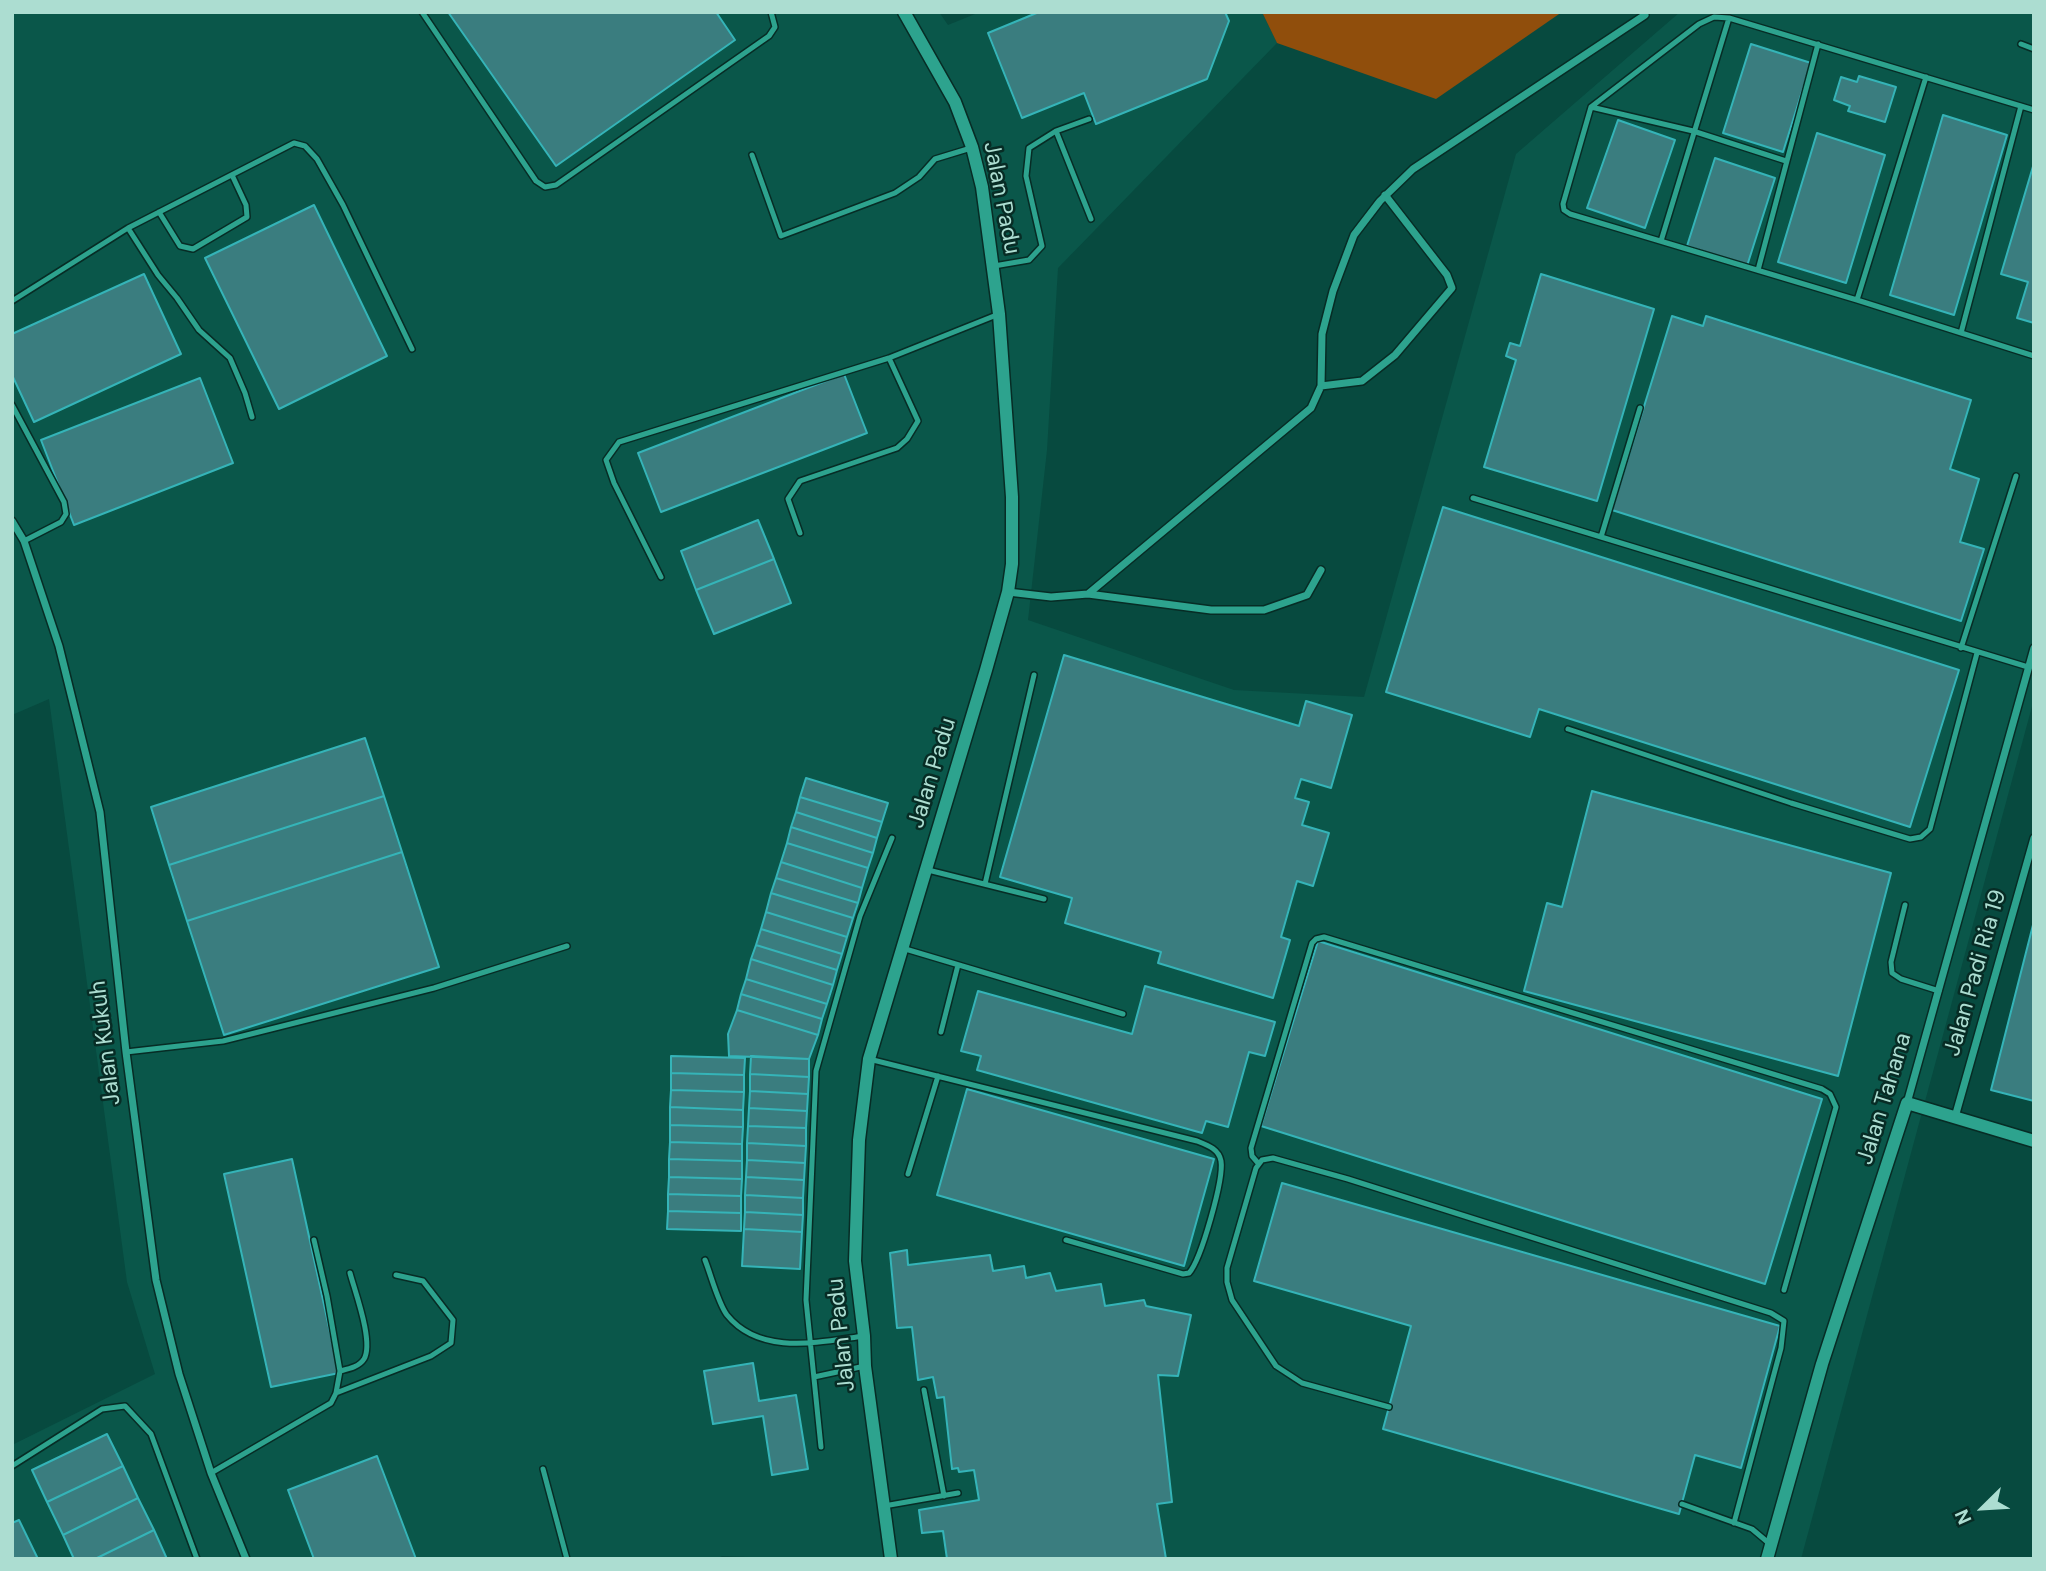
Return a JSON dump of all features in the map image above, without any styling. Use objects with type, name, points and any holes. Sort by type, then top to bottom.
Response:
[{"type":"street","name":"Jalan Padu","points":[[891,1559],[865,1366],[855,1261],[859,1140],[869,1059],[1008,592],[1012,564],[1012,497],[999,314],[982,187],[972,147],[955,102],[904,12]]},
{"type":"street","points":[[1088,594],[1311,408],[1321,386],[1322,334],[1333,291],[1354,235],[1385,195],[1413,169],[1645,15]]},
{"type":"street","points":[[1321,386],[1362,381],[1395,355],[1452,288],[1447,275],[1385,195]]},
{"type":"street","name":"Jalan Kukuh","points":[[12,521],[24,541],[59,646],[100,812],[126,1052],[156,1280],[179,1374],[211,1473],[246,1559]]},
{"type":"street","points":[[1008,592],[1051,597],[1088,594],[1211,610],[1264,610],[1307,595],[1321,570]]},
{"type":"street","name":"Jalan Tahana","points":[[1767,1559],[1822,1364],[1907,1103],[2034,648]]},
{"type":"street","name":"Jalan Padi Ria 19","points":[[1955,1117],[2034,840]]},
{"type":"street","points":[[1907,1103],[2034,1141]]},
{"type":"lane","points":[[422,12],[536,181],[545,187],[556,185],[769,36],[775,27],[771,12]]},
{"type":"lane","points":[[2034,110],[1729,18],[1714,17],[1699,24],[1591,107],[1563,204],[1564,210],[2034,356]]},
{"type":"lane","points":[[1661,241],[1729,18]]},
{"type":"lane","points":[[1758,270],[1818,44]]},
{"type":"lane","points":[[2021,44],[2034,49]]},
{"type":"lane","points":[[1857,300],[1926,77]]},
{"type":"lane","points":[[1961,333],[2021,106]]},
{"type":"lane","points":[[1591,107],[1693,131],[1786,161]]},
{"type":"lane","points":[[993,266],[1029,260],[1042,246],[1026,176],[1030,148],[1056,131],[1089,119]]},
{"type":"lane","points":[[1056,131],[1090,219]]},
{"type":"lane","points":[[12,301],[128,228],[294,143],[305,146],[317,159],[412,349]]},
{"type":"lane","points":[[752,155],[781,236],[895,193],[919,177],[935,159],[972,147]]},
{"type":"lane","points":[[159,212],[180,246],[193,249],[247,216],[246,205],[232,175]]},
{"type":"lane","points":[[128,228],[158,275],[199,330],[230,358],[252,417]]},
{"type":"lane","points":[[660,577],[614,482],[607,460],[619,442],[890,358],[999,314]]},
{"type":"lane","points":[[800,533],[788,499],[800,481],[897,448],[908,439],[918,421],[890,358]]},
{"type":"lane","points":[[12,405],[64,502],[66,514],[61,522],[24,541]]},
{"type":"lane","points":[[1601,537],[1640,408]]},
{"type":"lane","points":[[1961,648],[2016,476]]},
{"type":"lane","points":[[1473,498],[2028,667]]},
{"type":"lane","points":[[1568,729],[1791,803],[1910,839],[1921,837],[1930,829],[1978,653]]},
{"type":"lane","points":[[985,884],[1034,675]]},
{"type":"lane","points":[[821,1447],[806,1300],[816,1071],[860,916],[892,838]]},
{"type":"lane","points":[[925,869],[1044,899]]},
{"type":"lane","points":[[1905,905],[1891,962],[1892,973],[1901,979],[1939,990]]},
{"type":"lane","points":[[1258,1163],[1252,1156],[1251,1148],[1312,943],[1324,937],[1822,1089],[1830,1094],[1836,1107],[1784,1290]]},
{"type":"lane","points":[[126,1052],[223,1041],[434,988],[566,946]]},
{"type":"lane","points":[[902,948],[1123,1014]]},
{"type":"lane","points":[[941,1032],[958,965]]},
{"type":"lane","points":[[869,1059],[1197,1141],[1213,1147],[1221,1159],[1221,1185],[1196,1261],[1189,1273],[1183,1274],[1066,1240]]},
{"type":"lane","points":[[908,1174],[937,1076]]},
{"type":"lane","points":[[1389,1407],[1302,1382],[1276,1366],[1232,1300],[1227,1282],[1227,1268],[1258,1163],[1262,1160],[1273,1158],[1348,1179],[1771,1313],[1784,1321],[1781,1348],[1734,1523]]},
{"type":"lane","points":[[211,1473],[331,1403],[336,1393],[340,1371],[314,1240]]},
{"type":"lane","points":[[705,1260],[726,1314],[751,1336],[778,1342],[810,1343],[864,1336]]},
{"type":"lane","points":[[340,1371],[356,1367],[364,1359],[367,1340],[350,1273]]},
{"type":"lane","points":[[336,1393],[431,1356],[451,1343],[453,1320],[424,1281],[396,1275]]},
{"type":"lane","points":[[814,1377],[865,1366]]},
{"type":"lane","points":[[924,1390],[944,1496]]},
{"type":"lane","points":[[12,1466],[102,1409],[125,1406],[151,1434],[197,1559]]},
{"type":"lane","points":[[543,1469],[567,1559]]},
{"type":"lane","points":[[884,1506],[958,1493]]},
{"type":"lane","points":[[1682,1504],[1752,1529],[1771,1545]]},
{"type":"shaded area","points":[[12,12],[939,12],[948,25],[980,12],[1262,12],[1277,43],[1058,268],[1047,450],[1028,620],[1234,690],[1364,697],[1516,154],[1680,12],[2034,12],[2034,699],[1801,1559],[806,1559],[722,1556],[716,1559],[12,1559],[12,1445],[155,1374],[127,1282],[49,699],[12,715]]},
{"type":"shaded area","points":[[1262,12],[1562,12],[1436,99],[1277,43]]},
{"type":"building","points":[[448,12],[716,12],[735,40],[556,166]]},
{"type":"building","points":[[1039,12],[1225,12],[1229,21],[1207,79],[1096,124],[1084,93],[1022,118],[988,33]]},
{"type":"building","points":[[1751,44],[1811,63],[1783,152],[1723,133]]},
{"type":"building","points":[[1859,76],[1896,87],[1885,122],[1848,111],[1850,106],[1834,100],[1841,77],[1857,82]]},
{"type":"building","points":[[1943,115],[2007,135],[1954,315],[1890,295]]},
{"type":"building","points":[[1618,120],[1675,140],[1645,228],[1587,208]]},
{"type":"building","points":[[1817,133],[1885,155],[1846,283],[1778,262]]},
{"type":"building","points":[[1715,158],[1775,178],[1747,266],[1687,246]]},
{"type":"building","points":[[2034,163],[2034,323],[2017,318],[2028,282],[2001,274]]},
{"type":"building","points":[[314,205],[387,356],[279,409],[205,258]]},
{"type":"building","points":[[144,274],[181,354],[34,422],[12,375],[12,334]]},
{"type":"building","points":[[1541,274],[1654,309],[1597,501],[1484,467],[1516,360],[1506,356],[1510,343],[1520,346]]},
{"type":"building","points":[[1672,316],[1703,326],[1706,316],[1971,400],[1950,469],[1979,479],[1960,542],[1984,549],[1961,621],[1612,510]]},
{"type":"building","points":[[844,374],[867,433],[661,512],[638,453]]},
{"type":"building","points":[[200,378],[233,463],[74,525],[41,440]]},
{"type":"building","points":[[1443,507],[1959,670],[1910,827],[1539,709],[1530,737],[1386,692]]},
{"type":"building","points":[[758,520],[774,559],[696,590],[681,551]]},
{"type":"building","points":[[774,559],[791,603],[714,634],[696,590]]},
{"type":"building","points":[[1064,655],[1299,726],[1306,701],[1352,715],[1331,788],[1301,779],[1295,798],[1309,802],[1302,825],[1329,833],[1313,886],[1297,881],[1281,937],[1290,940],[1273,998],[1158,963],[1161,952],[1065,923],[1072,898],[1000,877]]},
{"type":"building","points":[[365,738],[384,796],[169,865],[151,807]]},
{"type":"building","points":[[806,778],[888,803],[882,822],[800,797]]},
{"type":"building","points":[[1592,791],[1891,873],[1838,1076],[1524,991],[1547,903],[1562,907]]},
{"type":"building","points":[[384,796],[402,852],[187,921],[169,865]]},
{"type":"building","points":[[800,797],[882,822],[877,838],[796,812]]},
{"type":"building","points":[[796,812],[877,838],[873,853],[791,827]]},
{"type":"building","points":[[791,827],[873,853],[868,868],[787,843]]},
{"type":"building","points":[[787,843],[868,868],[862,888],[781,862]]},
{"type":"building","points":[[402,852],[439,967],[224,1035],[187,921]]},
{"type":"building","points":[[781,862],[862,888],[858,903],[776,878]]},
{"type":"building","points":[[776,878],[858,903],[853,918],[771,893]]},
{"type":"building","points":[[771,893],[853,918],[847,937],[766,912]]},
{"type":"building","points":[[766,912],[847,937],[842,954],[761,929]]},
{"type":"building","points":[[2034,921],[2034,1101],[1991,1090]]},
{"type":"building","points":[[761,929],[842,954],[837,970],[756,945]]},
{"type":"building","points":[[1318,941],[1822,1099],[1765,1284],[1261,1126]]},
{"type":"building","points":[[756,945],[837,970],[833,985],[751,959]]},
{"type":"building","points":[[751,959],[833,985],[827,1004],[746,979]]},
{"type":"building","points":[[746,979],[827,1004],[822,1019],[741,994]]},
{"type":"building","points":[[1145,986],[1275,1022],[1265,1056],[1249,1052],[1228,1127],[1206,1121],[1202,1133],[977,1070],[981,1056],[961,1051],[978,991],[1132,1034]]},
{"type":"building","points":[[741,994],[822,1019],[818,1035],[737,1010]]},
{"type":"building","points":[[737,1010],[818,1035],[809,1059],[729,1056],[728,1034]]},
{"type":"building","points":[[671,1056],[745,1058],[744,1075],[671,1073]]},
{"type":"building","points":[[751,1056],[809,1059],[809,1077],[750,1074]]},
{"type":"building","points":[[671,1073],[744,1075],[744,1092],[671,1090]]},
{"type":"building","points":[[750,1074],[809,1077],[808,1094],[750,1091]]},
{"type":"building","points":[[967,1089],[1214,1159],[1184,1266],[937,1195]]},
{"type":"building","points":[[671,1090],[744,1092],[743,1110],[670,1107]]},
{"type":"building","points":[[750,1091],[808,1094],[807,1111],[749,1108]]},
{"type":"building","points":[[670,1107],[743,1110],[743,1127],[670,1125]]},
{"type":"building","points":[[749,1108],[807,1111],[806,1128],[748,1126]]},
{"type":"building","points":[[670,1125],[743,1127],[742,1144],[670,1142]]},
{"type":"building","points":[[748,1126],[806,1128],[806,1146],[747,1143]]},
{"type":"building","points":[[670,1142],[742,1144],[742,1161],[669,1159]]},
{"type":"building","points":[[747,1143],[806,1146],[805,1163],[747,1160]]},
{"type":"building","points":[[292,1159],[339,1373],[271,1387],[224,1174]]},
{"type":"building","points":[[669,1159],[742,1161],[742,1179],[669,1177]]},
{"type":"building","points":[[747,1160],[805,1163],[804,1180],[746,1177]]},
{"type":"building","points":[[669,1177],[742,1179],[741,1196],[668,1194]]},
{"type":"building","points":[[746,1177],[804,1180],[803,1198],[745,1195]]},
{"type":"building","points":[[1282,1183],[1780,1326],[1741,1468],[1695,1455],[1679,1514],[1383,1429],[1411,1326],[1254,1281]]},
{"type":"building","points":[[668,1194],[741,1196],[741,1213],[668,1211]]},
{"type":"building","points":[[745,1195],[803,1198],[803,1215],[745,1212]]},
{"type":"building","points":[[668,1211],[741,1213],[741,1231],[667,1229]]},
{"type":"building","points":[[745,1212],[803,1215],[802,1232],[744,1229]]},
{"type":"building","points":[[744,1229],[802,1232],[800,1269],[742,1266]]},
{"type":"building","points":[[907,1250],[908,1265],[990,1255],[993,1271],[1024,1266],[1026,1278],[1050,1273],[1056,1291],[1101,1284],[1105,1306],[1144,1300],[1146,1306],[1191,1315],[1178,1376],[1158,1375],[1172,1502],[1157,1504],[1166,1559],[947,1559],[943,1531],[922,1533],[919,1510],[979,1500],[974,1470],[959,1472],[958,1468],[952,1469],[944,1397],[937,1398],[933,1377],[918,1380],[912,1327],[897,1328],[890,1253]]},
{"type":"building","points":[[753,1363],[759,1401],[796,1395],[808,1469],[772,1475],[763,1416],[713,1424],[704,1371]]},
{"type":"building","points":[[107,1434],[123,1466],[47,1502],[32,1470]]},
{"type":"building","points":[[377,1456],[416,1559],[314,1559],[288,1490]]},
{"type":"building","points":[[123,1466],[138,1498],[63,1535],[47,1502]]},
{"type":"building","points":[[138,1498],[154,1530],[95,1559],[74,1559],[63,1535]]},
{"type":"building","points":[[19,1520],[38,1559],[12,1559],[12,1523]]},
{"type":"building","points":[[154,1530],[167,1559],[95,1559]]}]
